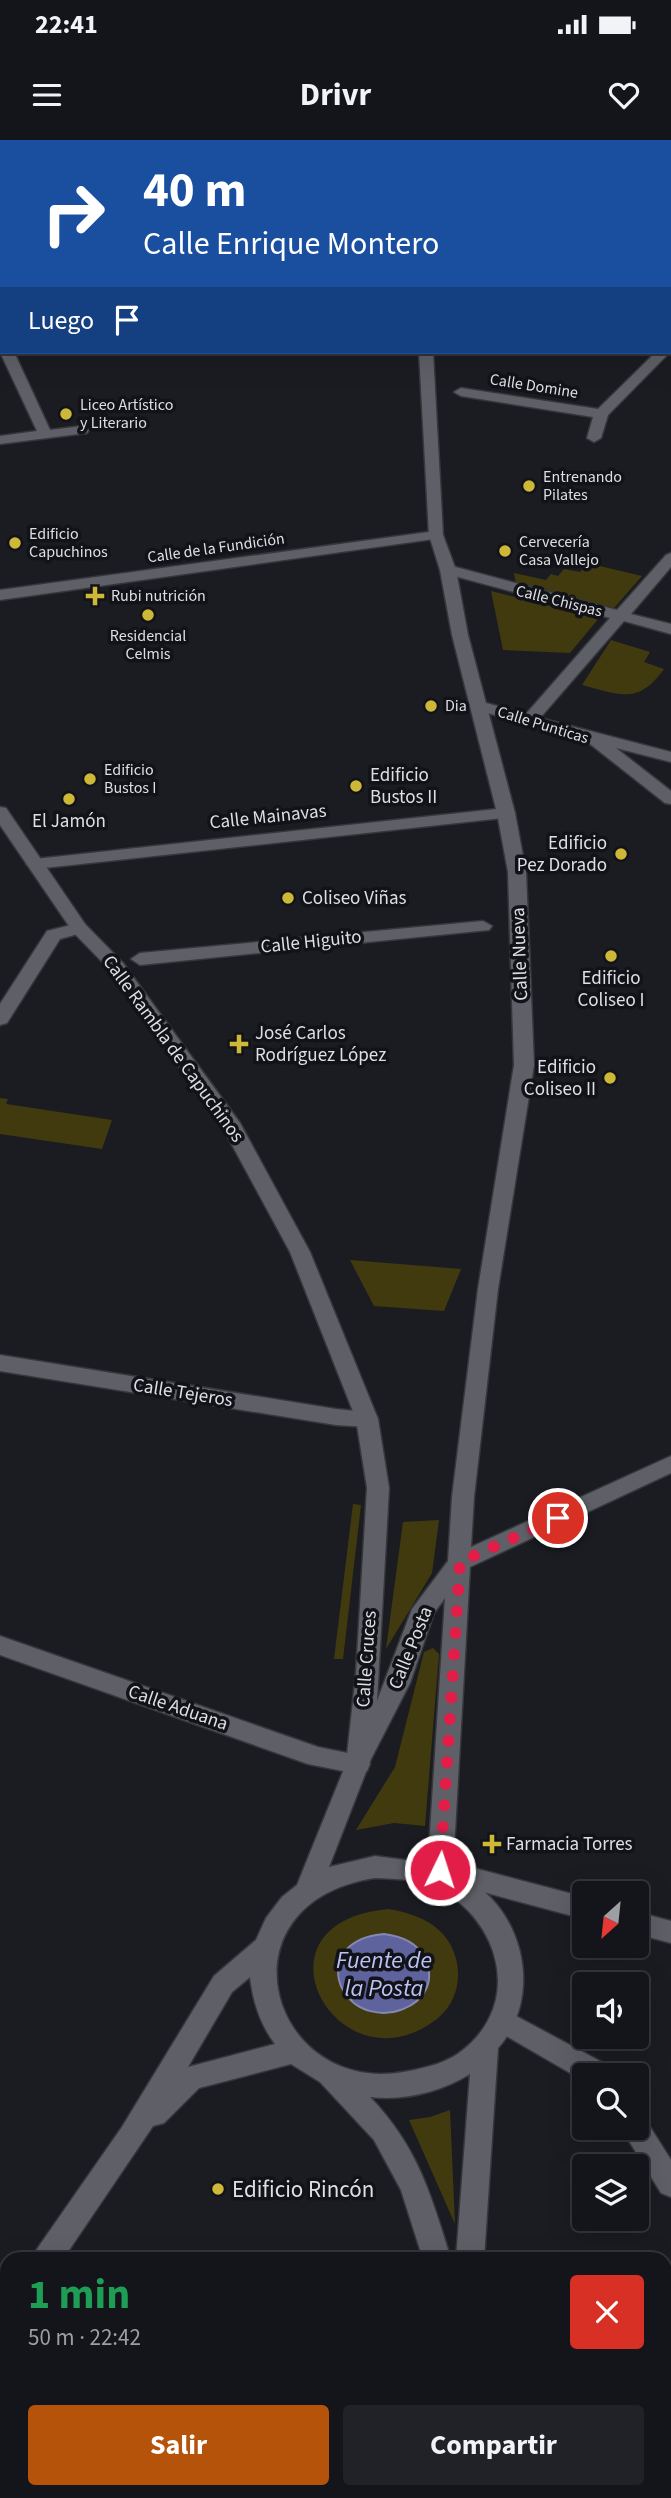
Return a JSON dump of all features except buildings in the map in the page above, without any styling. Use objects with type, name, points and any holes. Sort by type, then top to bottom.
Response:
[{"type":"main road","points":[[9,354],[45,434]]},
{"type":"main road","name":"Calle Nueva","points":[[426,354],[436,535],[448,570],[460,635],[506,813],[517,872],[524,1065],[488,1289],[463,1497],[460,1562]]},
{"type":"main road","name":"Calle Domine","points":[[594,438],[601,414],[661,354]]},
{"type":"main road","name":"Calle Domine","points":[[461,392],[601,414]]},
{"type":"main road","points":[[0,440],[82,430]]},
{"type":"main road","name":"Calle de la Fundición","points":[[0,595],[436,535]]},
{"type":"main road","points":[[530,719],[671,558]]},
{"type":"main road","name":"Calle Chispas","points":[[448,570],[671,629]]},
{"type":"main road","name":"Calle Punticas","points":[[479,706],[591,737],[671,799]]},
{"type":"main road","points":[[591,737],[671,757]]},
{"type":"main road","name":"Calle Rambla de Capuchinos","points":[[0,812],[79,928],[117,967],[233,1128],[300,1252],[367,1419]]},
{"type":"main road","name":"Calle Mainavas","points":[[35,864],[506,813]]},
{"type":"main road","name":"Calle Higuito","points":[[139,959],[483,926]]},
{"type":"main road","points":[[0,1019],[53,936],[79,928]]},
{"type":"main road","name":"Calle Tejeros","points":[[0,1363],[336,1417],[367,1419]]},
{"type":"main road","name":"Calle Cruces","points":[[307,1891],[358,1764],[368,1673],[378,1488],[367,1419]]},
{"type":"main road","points":[[460,1562],[671,1464]]},
{"type":"main road","name":"Calle Posta","points":[[358,1764],[398,1682],[424,1609],[460,1562]]},
{"type":"main road","name":"Calle Posta","points":[[444,1875],[460,1562]]},
{"type":"main road","name":"Calle Aduana","points":[[0,1645],[317,1757],[358,1764]]},
{"type":"main road","points":[[435,2252],[414,2186],[384,2131],[330,2075],[294,2051],[269,2014],[261,1983],[265,1948],[281,1916],[307,1891],[339,1874],[375,1867],[444,1875],[572,1905]]},
{"type":"main road","points":[[330,2075],[373,2087],[421,2084],[457,2070],[485,2048],[503,2021],[512,1989],[510,1958],[497,1927],[477,1902],[444,1875]]},
{"type":"main road","points":[[649,1926],[671,1932]]},
{"type":"main road","points":[[52,2252],[132,2136],[223,1984],[265,1948]]},
{"type":"main road","points":[[503,2021],[578,2063]]},
{"type":"main road","points":[[470,2252],[485,2048]]},
{"type":"main road","points":[[132,2136],[191,2078],[294,2051]]},
{"type":"main road","points":[[643,2140],[671,2184]]},
{"type":"shaded area","points":[[587,563],[642,576],[614,608],[516,584],[514,573],[546,580],[551,574],[558,576],[564,569],[580,572]]},
{"type":"shaded area","points":[[491,591],[599,618],[570,653],[503,650]]},
{"type":"shaded area","points":[[611,640],[650,652],[644,662],[664,669],[646,688],[637,693],[618,694],[582,685]]},
{"type":"shaded area","points":[[0,1098],[8,1099],[6,1104],[112,1120],[102,1149],[0,1134]]},
{"type":"shaded area","points":[[350,1260],[461,1269],[444,1311],[374,1306]]},
{"type":"shaded area","points":[[353,1504],[361,1505],[343,1659],[334,1659]]},
{"type":"shaded area","points":[[439,1520],[432,1573],[386,1649],[403,1522]]},
{"type":"shaded area","points":[[433,1648],[439,1654],[425,1826],[394,1823],[356,1830],[395,1767],[424,1652]]},
{"type":"shaded area","points":[[389,1909],[423,1920],[444,1935],[456,1959],[457,1985],[447,2009],[437,2019],[401,2037],[367,2036],[340,2021],[321,1997],[313,1970],[320,1942],[345,1921]]},
{"type":"shaded area","points":[[450,2110],[455,2224],[409,2120]]},
{"type":"water","name":"Fuente de la Posta","points":[[384,1934],[402,1938],[417,1947],[424,1957],[429,1974],[426,1989],[417,2001],[403,2009],[387,2013],[370,2011],[355,2004],[343,1990],[338,1975],[340,1959],[350,1946],[363,1938]]},
{"type":"place","name":"Liceo Artístico y Literario","points":[[66,414]]},
{"type":"place","name":"Entrenando Pilates","points":[[529,486]]},
{"type":"place","name":"Edificio Capuchinos","points":[[15,543]]},
{"type":"place","name":"Cervecería Casa Vallejo","points":[[505,551]]},
{"type":"place","name":"Rubi nutrición","points":[[95,596]]},
{"type":"place","name":"Residencial Celmis","points":[[148,615]]},
{"type":"place","name":"Dia","points":[[431,706]]},
{"type":"place","name":"Edificio Bustos I","points":[[90,779]]},
{"type":"place","name":"Edificio Bustos II","points":[[356,786]]},
{"type":"place","name":"El Jamón","points":[[69,799]]},
{"type":"place","name":"Edificio Pez Dorado","points":[[621,854]]},
{"type":"place","name":"Coliseo Viñas","points":[[288,898]]},
{"type":"place","name":"Edificio Coliseo I","points":[[611,956]]},
{"type":"place","name":"José Carlos Rodríguez López","points":[[239,1044]]},
{"type":"place","name":"Edificio Coliseo II","points":[[610,1078]]},
{"type":"place","name":"Farmacia Torres","points":[[492,1844]]},
{"type":"place","name":"Edificio Rincón","points":[[218,2189]]},
{"type":"route","points":[[440,1870],[460,1562],[558,1518]]}]
